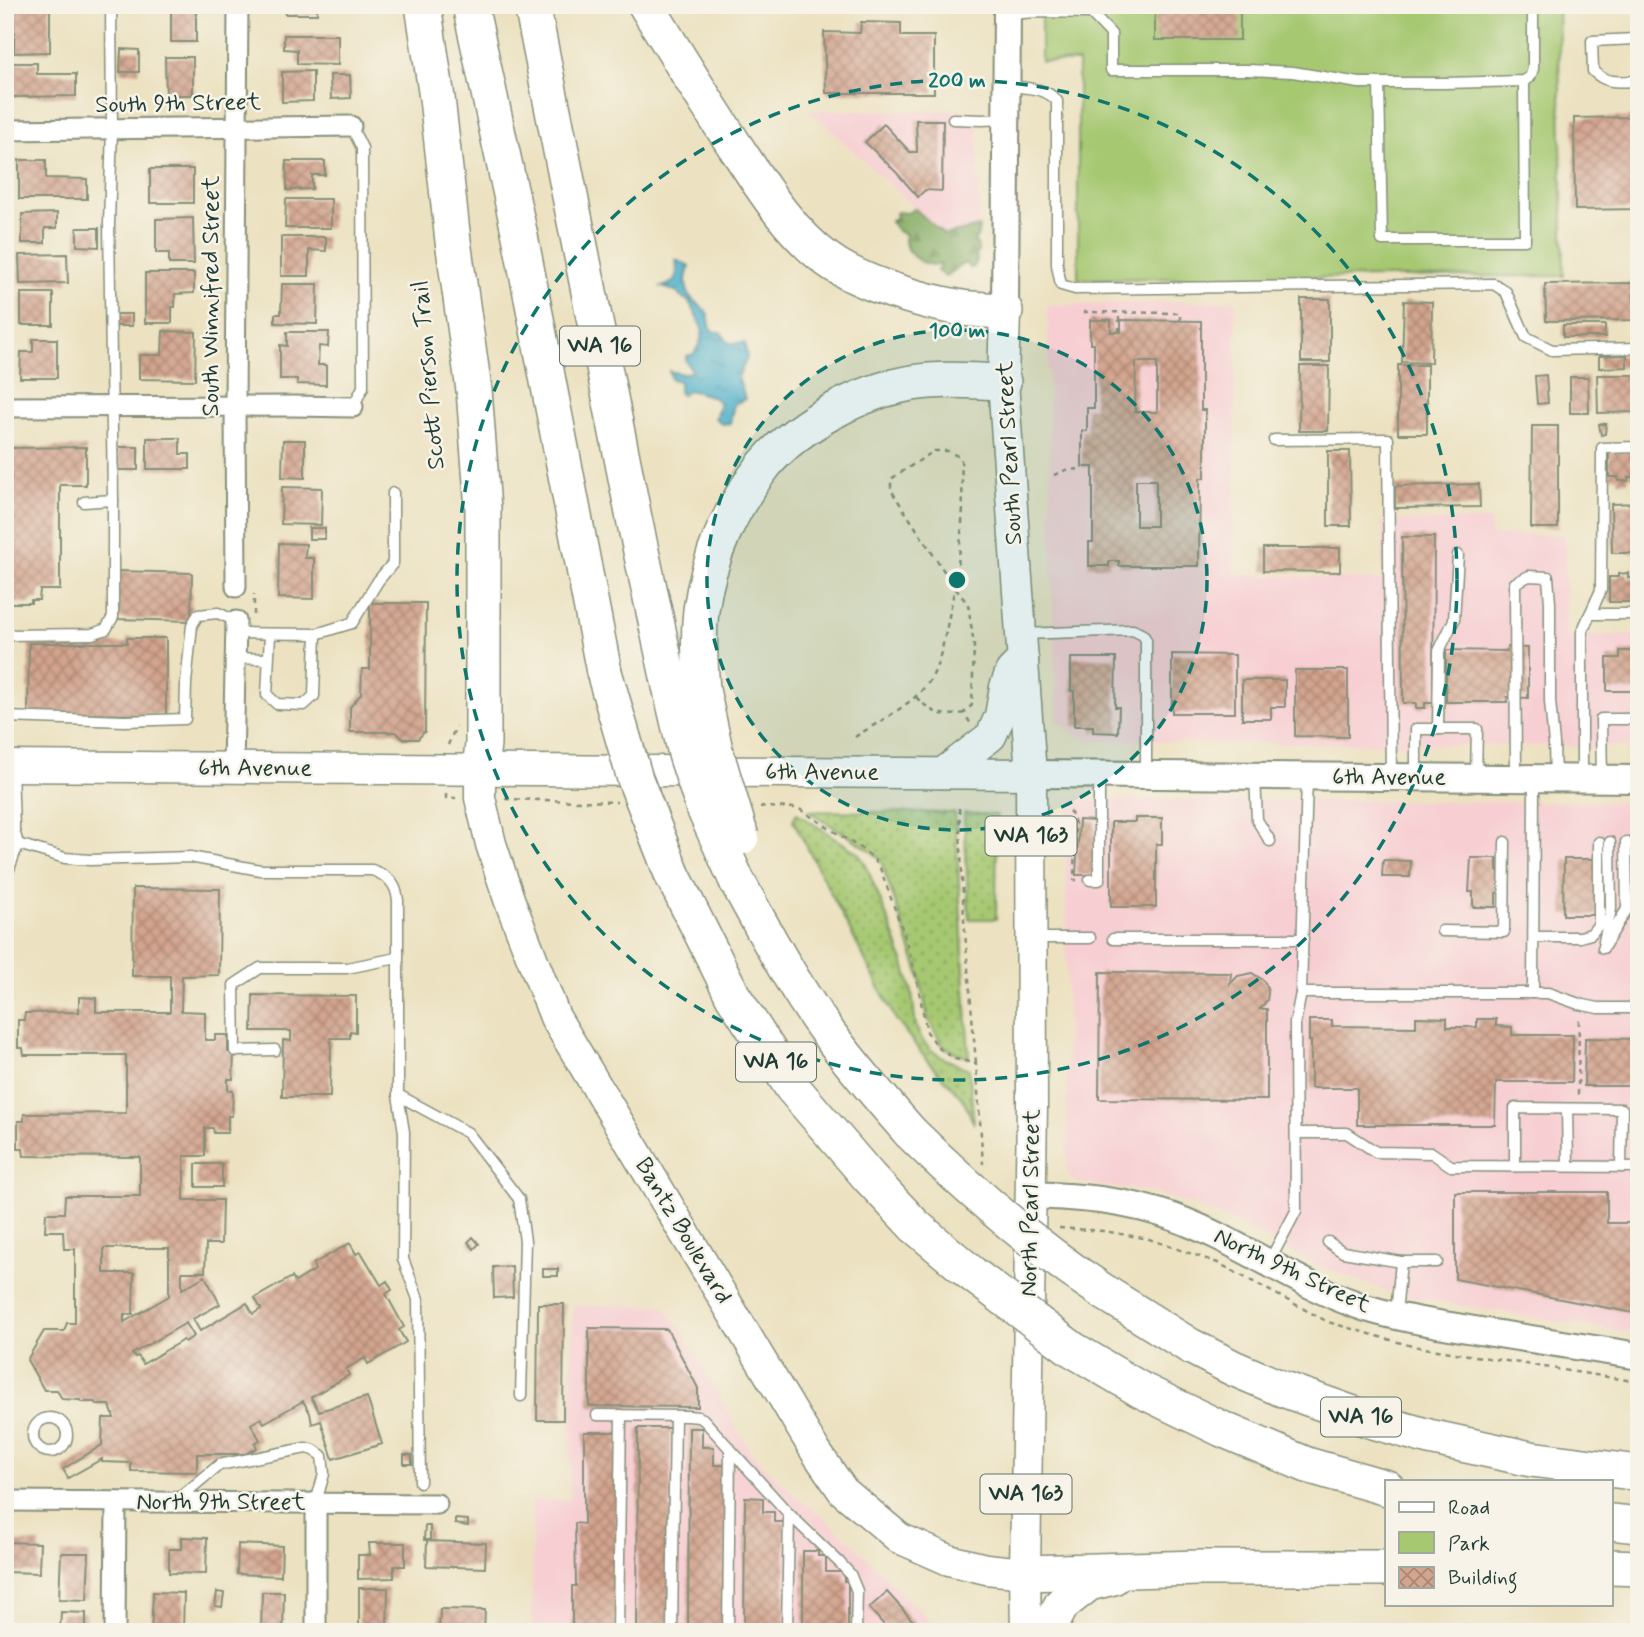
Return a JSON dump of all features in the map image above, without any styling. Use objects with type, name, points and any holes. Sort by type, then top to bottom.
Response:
[{"type":"highway","points":[[423,5],[474,390],[484,509],[480,769]]},
{"type":"highway","name":"WA 16","points":[[470,5],[522,249],[604,673],[635,779],[672,874],[733,996],[792,1087],[869,1177],[915,1226],[972,1274],[1072,1349],[1141,1390],[1222,1429],[1307,1465],[1385,1487]]},
{"type":"highway","name":"WA 16","points":[[532,5],[635,523],[686,688],[686,754],[704,806],[737,881],[796,985],[827,1032],[910,1132],[1020,1231],[1080,1276],[1190,1346],[1280,1388],[1373,1421],[1429,1437],[1531,1459],[1639,1473]]},
{"type":"highway","points":[[646,5],[722,128],[766,193],[797,233],[817,251],[848,272],[890,289],[963,308],[1005,311]]},
{"type":"highway","points":[[796,985],[741,837],[715,750],[686,688],[699,659],[701,610],[707,578],[731,517],[750,485],[766,463],[817,420],[856,400],[912,383],[937,380],[1003,382]]},
{"type":"highway","points":[[1612,1522],[1639,1525]]},
{"type":"highway","points":[[1612,1567],[1639,1568]]},
{"type":"highway","points":[[1025,1573],[1385,1568]]},
{"type":"highway","points":[[1047,1632],[1062,1604],[1089,1583],[1138,1570]]},
{"type":"main road","name":"South Pearl Street","points":[[1005,311],[1003,382],[1031,774]]},
{"type":"main road","points":[[943,773],[991,736],[1000,716],[1005,687],[1022,647]]},
{"type":"main road","name":"6th Avenue","points":[[9,766],[1031,774]]},
{"type":"main road","name":"Bantz Boulevard","points":[[480,769],[480,798],[491,844],[509,899],[555,1017],[823,1462],[843,1491],[899,1538],[949,1560],[986,1569],[1025,1573]]},
{"type":"main road","name":"North Pearl Street","points":[[1026,1632],[1031,1195],[1031,774]]},
{"type":"street","name":"South Winnifred Street","points":[[236,587],[238,5]]},
{"type":"street","name":"South Pearl Street","points":[[1005,311],[1007,9]]},
{"type":"street","name":"South 9th Street","points":[[5,130],[351,126]]},
{"type":"street","points":[[5,407],[353,407]]},
{"type":"street","points":[[233,768],[235,627]]},
{"type":"street","name":"6th Avenue","points":[[1031,774],[1639,779]]},
{"type":"street","name":"North 9th Street","points":[[1031,1195],[1095,1199],[1147,1209],[1194,1226],[1336,1296],[1395,1316],[1639,1356]]},
{"type":"street","name":"North 9th Street","points":[[5,1501],[438,1504]]},
{"type":"street","points":[[115,1632],[116,1502]]},
{"type":"street","points":[[316,1503],[316,1632]]},
{"type":"lane","points":[[5,635],[92,634],[106,629],[113,617],[109,223],[112,129],[111,5]]},
{"type":"lane","points":[[1007,9],[1091,13],[1111,34],[1111,70],[1248,70],[1293,72],[1359,83],[1445,83],[1524,81],[1530,77],[1533,69],[1533,5]]},
{"type":"lane","points":[[1636,39],[1592,41],[1593,71],[1608,81],[1639,81]]},
{"type":"lane","points":[[1379,83],[1382,240],[1525,240],[1524,81]]},
{"type":"lane","points":[[1007,86],[1045,91],[1057,101],[1057,265],[1061,285],[1074,289],[1494,284],[1506,292],[1526,337],[1552,350],[1639,348]]},
{"type":"lane","points":[[953,119],[1006,119]]},
{"type":"lane","points":[[351,126],[362,148],[363,387],[353,407]]},
{"type":"lane","points":[[1274,440],[1388,439],[1404,777]]},
{"type":"lane","points":[[1592,779],[1582,632],[1601,590],[1602,448],[1639,447]]},
{"type":"lane","points":[[5,717],[125,721],[185,719],[192,625],[198,615],[218,613],[235,627],[270,634],[316,634],[352,623],[378,581],[393,563],[393,493]]},
{"type":"lane","points":[[84,502],[113,500]]},
{"type":"lane","points":[[1438,729],[1439,651],[1454,620],[1458,555]]},
{"type":"lane","points":[[1534,993],[1535,778],[1516,698],[1516,583],[1529,576],[1548,577],[1550,603],[1550,701],[1554,744],[1535,778]]},
{"type":"lane","points":[[1590,614],[1639,614]]},
{"type":"lane","points":[[1022,647],[1133,630],[1143,635],[1146,640],[1146,775]]},
{"type":"lane","points":[[270,634],[267,695],[276,704],[304,705],[314,696],[316,634]]},
{"type":"lane","points":[[235,658],[267,659]]},
{"type":"lane","points":[[1592,779],[1601,719],[1639,719]]},
{"type":"lane","points":[[1404,777],[1416,729],[1477,729],[1476,778]]},
{"type":"lane","points":[[5,880],[18,844],[14,830],[9,766]]},
{"type":"lane","points":[[1090,880],[1099,880],[1099,775]]},
{"type":"lane","points":[[1255,776],[1257,820],[1270,841]]},
{"type":"lane","points":[[1269,1263],[1296,1211],[1295,1023],[1301,993],[1307,776]]},
{"type":"lane","points":[[1442,931],[1504,932],[1505,842]]},
{"type":"lane","points":[[1534,937],[1580,937],[1591,934],[1599,923],[1599,842]]},
{"type":"lane","points":[[1610,842],[1611,909],[1603,948],[1627,909],[1626,842]]},
{"type":"lane","points":[[18,844],[65,858],[89,860],[190,857],[260,870],[372,870],[385,875],[391,881],[397,894],[398,1095],[404,1132],[403,1259],[418,1300],[420,1482]]},
{"type":"lane","points":[[1031,938],[1090,938]]},
{"type":"lane","points":[[1113,939],[1303,939]]},
{"type":"lane","points":[[275,1050],[235,1051],[234,985],[260,968],[347,968],[397,958]]},
{"type":"lane","points":[[1301,993],[1548,993],[1579,1004],[1639,1008]]},
{"type":"lane","points":[[398,1095],[468,1133],[519,1199],[525,1241],[521,1396]]},
{"type":"lane","points":[[1515,1166],[1515,1108],[1622,1109],[1622,1167]]},
{"type":"lane","points":[[1568,1166],[1572,1109]]},
{"type":"lane","points":[[1296,1133],[1347,1133],[1376,1152],[1432,1153],[1451,1166],[1639,1167]]},
{"type":"lane","points":[[1328,1242],[1343,1252],[1402,1262],[1437,1262]]},
{"type":"lane","points":[[1395,1316],[1402,1262]]},
{"type":"lane","points":[[597,1415],[701,1418],[852,1578],[857,1591],[856,1632]]},
{"type":"lane","points":[[618,1632],[621,1415]]},
{"type":"lane","points":[[672,1632],[675,1416]]},
{"type":"lane","points":[[175,1502],[219,1465],[306,1448],[322,1456],[324,1474],[316,1503]]},
{"type":"lane","points":[[728,1632],[730,1450]]},
{"type":"lane","points":[[787,1632],[789,1514]]},
{"type":"path","points":[[1083,312],[1180,313],[1180,321]]},
{"type":"path","points":[[1119,313],[1119,332]]},
{"type":"path","points":[[855,737],[915,697],[931,679],[938,664],[954,588],[963,509],[961,458],[948,451],[934,451],[891,479],[891,490],[954,588],[968,604],[974,645],[972,705],[964,713],[953,716],[931,712],[915,697]]},
{"type":"path","points":[[1055,475],[1066,470],[1082,470]]},
{"type":"path","points":[[235,627],[254,621],[254,587],[236,587]]},
{"type":"path","points":[[964,713],[976,733]]},
{"type":"path","points":[[447,743],[456,729],[458,715]]},
{"type":"path","points":[[798,808],[873,858],[880,869],[904,934],[915,971],[927,1032],[939,1048],[955,1059],[976,1063]]},
{"type":"path","points":[[959,808],[964,920],[983,1167]]},
{"type":"path","points":[[1069,811],[1075,824],[1074,880],[1090,880]]},
{"type":"path","points":[[1572,1109],[1579,1004]]},
{"type":"shaded area","points":[[809,110],[978,111],[979,227],[944,235]]},
{"type":"shaded area","points":[[1236,301],[1234,574],[1382,580],[1382,521],[1490,520],[1491,535],[1565,535],[1566,635],[1639,635],[1639,747],[1095,741],[1074,734],[1058,721],[1053,613],[1047,305]]},
{"type":"shaded area","points":[[1075,800],[1639,802],[1639,1334],[1419,1299],[1381,1289],[1316,1264],[1235,1222],[1178,1200],[1149,1192],[1073,1181],[1067,1172],[1066,817]]},
{"type":"shaded area","points":[[573,1305],[662,1306],[678,1324],[750,1451],[794,1495],[856,1547],[926,1617],[936,1632],[532,1632],[532,1500],[570,1500]]},
{"type":"green space","points":[[1041,5],[1558,5],[1564,276],[1078,279],[1078,62],[1041,61]]},
{"type":"green space","points":[[914,208],[944,235],[979,227],[977,238],[974,239],[978,253],[973,268],[965,263],[944,276],[937,271],[941,265],[928,264],[910,253],[905,241],[906,234],[897,231],[891,221],[896,218],[897,212],[908,213]]},
{"type":"green space","points":[[808,811],[955,813],[969,1058],[944,1048],[928,1019],[919,973],[880,858]]},
{"type":"green space","points":[[797,813],[858,853],[866,865],[907,972],[919,1035],[938,1055],[969,1069],[974,1124],[963,1099],[926,1059],[895,1018],[793,820]]},
{"type":"green space","points":[[964,813],[997,815],[996,919],[969,919]]},
{"type":"water","points":[[676,260],[690,266],[686,278],[688,291],[692,299],[707,312],[712,331],[721,333],[729,343],[745,343],[747,358],[738,377],[745,399],[734,404],[730,423],[722,424],[715,418],[720,403],[711,396],[689,390],[682,395],[679,392],[679,381],[671,379],[669,371],[683,374],[692,371],[686,356],[694,354],[703,331],[688,301],[678,292],[662,287],[676,278]]},
{"type":"building","points":[[171,5],[196,5],[196,42],[171,42]]},
{"type":"building","points":[[285,5],[317,5],[317,14],[285,14]]},
{"type":"building","points":[[1155,5],[1240,5],[1240,40],[1155,40]]},
{"type":"building","points":[[14,6],[50,6],[50,52],[14,53]]},
{"type":"building","points":[[861,22],[901,23],[901,36],[934,36],[934,93],[826,93],[824,32],[860,33]]},
{"type":"building","points":[[284,35],[338,35],[338,65],[297,64],[297,50],[284,49]]},
{"type":"building","points":[[121,49],[139,50],[139,72],[120,72]]},
{"type":"building","points":[[165,57],[193,57],[193,95],[166,95]]},
{"type":"building","points":[[11,63],[37,63],[37,74],[76,74],[76,96],[12,97]]},
{"type":"building","points":[[313,71],[313,101],[282,102],[282,72]]},
{"type":"building","points":[[330,75],[350,75],[351,98],[331,99]]},
{"type":"building","points":[[1639,117],[1639,209],[1575,210],[1574,118]]},
{"type":"building","points":[[916,120],[943,120],[942,191],[925,190],[918,197],[865,142],[884,124],[910,152],[917,152]]},
{"type":"building","points":[[19,160],[46,160],[46,178],[87,179],[87,199],[19,199]]},
{"type":"building","points":[[286,161],[325,161],[325,175],[312,175],[312,189],[287,190]]},
{"type":"building","points":[[150,169],[193,169],[193,203],[150,203]]},
{"type":"building","points":[[286,199],[331,199],[331,228],[285,228]]},
{"type":"building","points":[[57,213],[57,228],[45,228],[45,243],[22,243],[22,214]]},
{"type":"building","points":[[193,218],[194,264],[169,264],[169,253],[156,253],[156,219]]},
{"type":"building","points":[[77,228],[99,228],[99,247],[77,246]]},
{"type":"building","points":[[281,237],[326,237],[326,251],[309,250],[309,276],[281,276]]},
{"type":"building","points":[[67,254],[68,283],[20,284],[19,255]]},
{"type":"building","points":[[145,273],[194,273],[194,293],[175,294],[172,323],[145,323]]},
{"type":"building","points":[[1633,283],[1635,320],[1546,321],[1545,284]]},
{"type":"building","points":[[282,284],[318,284],[317,324],[275,323],[275,314],[281,314]]},
{"type":"building","points":[[21,293],[53,293],[53,325],[21,325]]},
{"type":"building","points":[[1301,299],[1330,299],[1330,362],[1301,362]]},
{"type":"building","points":[[1404,301],[1432,302],[1431,363],[1402,362]]},
{"type":"building","points":[[115,314],[132,314],[132,326],[115,326]]},
{"type":"building","points":[[1090,320],[1111,320],[1111,332],[1121,332],[1121,320],[1201,321],[1201,410],[1205,410],[1205,478],[1200,478],[1199,566],[1119,566],[1119,561],[1109,561],[1109,566],[1089,566],[1089,542],[1093,542],[1093,467],[1082,467],[1082,431],[1087,431],[1087,408],[1094,408],[1094,344],[1090,344]],"holes":[[[1136,362],[1157,362],[1157,412],[1135,412]],[[1136,480],[1156,480],[1156,526],[1136,526]]]},
{"type":"building","points":[[1563,325],[1605,325],[1605,337],[1563,337]]},
{"type":"building","points":[[163,331],[196,332],[195,380],[139,379],[139,355],[162,355]]},
{"type":"building","points":[[287,332],[329,332],[328,347],[319,346],[318,365],[326,365],[326,385],[297,384],[297,379],[280,379],[280,345],[287,346]]},
{"type":"building","points":[[33,339],[57,339],[57,378],[20,378],[21,352],[33,352]]},
{"type":"building","points":[[1627,355],[1627,367],[1599,368],[1599,356]]},
{"type":"building","points":[[1398,365],[1427,365],[1427,434],[1398,434]]},
{"type":"building","points":[[1300,366],[1329,366],[1328,431],[1299,431]]},
{"type":"building","points":[[1546,375],[1548,403],[1537,404],[1535,376]]},
{"type":"building","points":[[1597,375],[1639,375],[1639,412],[1598,413]]},
{"type":"building","points":[[1570,377],[1588,377],[1589,413],[1570,413]]},
{"type":"building","points":[[1599,424],[1606,424],[1605,434],[1601,435]]},
{"type":"building","points":[[1532,426],[1558,426],[1558,528],[1531,528]]},
{"type":"building","points":[[147,438],[180,438],[180,454],[190,454],[190,469],[147,469]]},
{"type":"building","points":[[283,440],[305,440],[305,478],[282,477]]},
{"type":"building","points":[[86,447],[86,485],[60,485],[60,590],[40,590],[39,600],[31,600],[31,603],[9,603],[9,600],[5,599],[5,483],[11,483],[10,448]]},
{"type":"building","points":[[118,447],[138,447],[138,470],[117,470]]},
{"type":"building","points":[[1328,451],[1350,451],[1351,526],[1328,526]]},
{"type":"building","points":[[1609,452],[1639,452],[1639,485],[1635,485],[1635,477],[1628,477],[1628,481],[1618,481],[1618,477],[1609,477]]},
{"type":"building","points":[[1479,484],[1480,507],[1395,508],[1395,486]]},
{"type":"building","points":[[282,487],[322,488],[321,525],[281,524]]},
{"type":"building","points":[[1639,503],[1639,553],[1612,553],[1611,504]]},
{"type":"building","points":[[309,528],[325,528],[325,539],[309,539]]},
{"type":"building","points":[[1402,537],[1434,537],[1433,703],[1425,703],[1425,708],[1416,708],[1416,703],[1403,703]]},
{"type":"building","points":[[279,543],[306,544],[305,558],[314,558],[314,599],[278,598]]},
{"type":"building","points":[[1263,548],[1340,548],[1340,572],[1263,571]]},
{"type":"building","points":[[1634,570],[1639,570],[1639,602],[1609,602],[1609,577],[1628,573],[1628,578],[1635,578]]},
{"type":"building","points":[[118,571],[192,573],[191,621],[116,619]]},
{"type":"building","points":[[370,603],[426,603],[425,731],[418,739],[403,739],[396,732],[350,732],[350,707],[361,694],[362,669],[370,669]]},
{"type":"building","points":[[127,638],[166,638],[166,715],[28,714],[29,643],[127,643]]},
{"type":"building","points":[[1508,647],[1528,648],[1528,698],[1507,697],[1507,702],[1446,702],[1446,650],[1507,651]]},
{"type":"building","points":[[1620,651],[1639,651],[1639,691],[1607,691],[1607,658],[1620,658]]},
{"type":"building","points":[[1172,654],[1235,655],[1235,713],[1172,713]]},
{"type":"building","points":[[1071,658],[1116,658],[1115,707],[1119,707],[1118,733],[1093,732],[1093,726],[1074,726]]},
{"type":"building","points":[[1295,670],[1348,670],[1348,737],[1295,736]]},
{"type":"building","points":[[1242,680],[1285,680],[1285,707],[1271,707],[1271,719],[1242,719]]},
{"type":"building","points":[[1135,818],[1162,818],[1162,844],[1156,844],[1156,907],[1111,907],[1111,822],[1135,822]]},
{"type":"building","points":[[1079,820],[1095,821],[1094,875],[1076,875]]},
{"type":"building","points":[[1471,858],[1497,858],[1501,890],[1496,893],[1496,907],[1473,907],[1473,892],[1469,892]]},
{"type":"building","points":[[1564,859],[1597,859],[1596,915],[1563,915]]},
{"type":"building","points":[[1383,860],[1411,861],[1410,877],[1382,877]]},
{"type":"building","points":[[133,888],[220,889],[219,975],[182,976],[181,1011],[205,1012],[205,1040],[215,1040],[215,1035],[228,1035],[228,1052],[234,1052],[233,1079],[228,1079],[228,1090],[233,1090],[228,1133],[214,1133],[213,1128],[205,1128],[205,1156],[184,1156],[184,1200],[222,1200],[221,1244],[206,1244],[205,1272],[182,1272],[182,1289],[205,1276],[220,1304],[193,1319],[200,1331],[247,1303],[253,1314],[261,1309],[255,1298],[292,1277],[295,1282],[315,1270],[313,1264],[350,1243],[356,1254],[361,1252],[381,1285],[387,1281],[392,1290],[386,1294],[404,1327],[399,1330],[406,1342],[368,1364],[365,1358],[346,1369],[349,1375],[311,1397],[319,1411],[367,1397],[382,1444],[333,1459],[321,1421],[312,1424],[310,1413],[303,1401],[264,1423],[261,1418],[251,1424],[260,1440],[255,1443],[257,1448],[246,1454],[197,1454],[197,1472],[131,1471],[131,1463],[102,1462],[102,1459],[68,1478],[63,1469],[102,1445],[103,1418],[114,1418],[110,1405],[62,1399],[57,1390],[44,1390],[27,1360],[44,1331],[64,1331],[67,1323],[75,1323],[75,1249],[64,1249],[63,1231],[45,1231],[46,1213],[64,1213],[65,1196],[140,1196],[140,1157],[24,1156],[23,1149],[18,1149],[18,1121],[24,1121],[24,1114],[126,1113],[126,1055],[24,1055],[23,1048],[18,1048],[18,1020],[24,1020],[25,1013],[79,1012],[79,997],[96,998],[96,1012],[170,1012],[170,976],[132,976]],"holes":[[[104,1248],[169,1248],[169,1296],[124,1322],[124,1314],[133,1314],[134,1273],[104,1273]],[[186,1323],[194,1336],[185,1342],[183,1340],[143,1364],[138,1356],[132,1354]]]},
{"type":"building","points":[[1100,972],[1231,973],[1230,984],[1238,976],[1252,973],[1263,980],[1268,993],[1267,1000],[1260,1009],[1267,1009],[1267,1100],[1099,1099]]},
{"type":"building","points":[[253,995],[356,996],[356,1032],[350,1031],[350,1038],[331,1038],[330,1097],[282,1097],[283,1040],[291,1041],[291,1031],[252,1031]]},
{"type":"building","points":[[1416,1017],[1447,1018],[1447,1027],[1477,1027],[1477,1019],[1496,1019],[1496,1026],[1512,1027],[1512,1035],[1573,1035],[1572,1082],[1496,1082],[1495,1125],[1357,1125],[1357,1088],[1311,1088],[1309,1020],[1332,1020],[1332,1026],[1416,1027]]},
{"type":"building","points":[[1585,1038],[1639,1039],[1639,1086],[1584,1086]]},
{"type":"building","points":[[196,1164],[222,1164],[222,1187],[196,1187]]},
{"type":"building","points":[[1455,1192],[1607,1192],[1607,1223],[1634,1223],[1634,1313],[1455,1279]]},
{"type":"building","points":[[473,1237],[479,1244],[474,1249],[468,1242]]},
{"type":"building","points":[[512,1266],[513,1297],[494,1298],[493,1267]]},
{"type":"building","points":[[543,1269],[558,1269],[558,1276],[543,1276]]},
{"type":"building","points":[[538,1304],[564,1304],[563,1420],[537,1420]]},
{"type":"building","points":[[589,1328],[667,1329],[698,1388],[698,1407],[589,1406]]},
{"type":"building","points":[[638,1428],[671,1428],[670,1632],[637,1632]]},
{"type":"building","points":[[689,1428],[702,1428],[702,1447],[714,1447],[714,1465],[727,1465],[726,1632],[688,1632]]},
{"type":"building","points":[[584,1432],[618,1432],[616,1632],[572,1632],[572,1586],[576,1586],[575,1523],[584,1524]]},
{"type":"building","points":[[404,1455],[412,1455],[412,1464],[404,1464]]},
{"type":"building","points":[[745,1497],[763,1498],[763,1512],[774,1512],[774,1522],[785,1522],[785,1632],[744,1632]]},
{"type":"building","points":[[455,1519],[468,1520],[468,1526],[455,1524]]},
{"type":"building","points":[[425,1526],[430,1526],[430,1540],[424,1540]]},
{"type":"building","points":[[182,1537],[207,1538],[206,1574],[169,1573],[169,1549],[182,1549]]},
{"type":"building","points":[[427,1541],[486,1543],[485,1568],[426,1566]]},
{"type":"building","points":[[5,1542],[40,1543],[39,1573],[5,1572]]},
{"type":"building","points":[[369,1543],[405,1543],[405,1566],[394,1566],[394,1578],[358,1579],[358,1555],[370,1555]]},
{"type":"building","points":[[238,1544],[282,1546],[281,1576],[237,1574]]},
{"type":"building","points":[[803,1551],[818,1551],[818,1556],[826,1556],[826,1572],[844,1572],[844,1581],[848,1581],[848,1632],[803,1632]]},
{"type":"building","points":[[61,1553],[89,1553],[87,1600],[59,1599]]},
{"type":"building","points":[[359,1588],[388,1588],[387,1631],[359,1630]]},
{"type":"building","points":[[153,1592],[184,1593],[183,1632],[151,1632]]},
{"type":"building","points":[[217,1592],[224,1593],[222,1607],[215,1606]]},
{"type":"building","points":[[262,1592],[284,1592],[283,1632],[261,1632]]},
{"type":"building","points":[[887,1592],[923,1632],[890,1632],[869,1608]]},
{"type":"building","points":[[440,1609],[485,1610],[484,1632],[439,1632]]},
{"type":"building","points":[[61,1612],[86,1613],[86,1632],[60,1632]]}]
